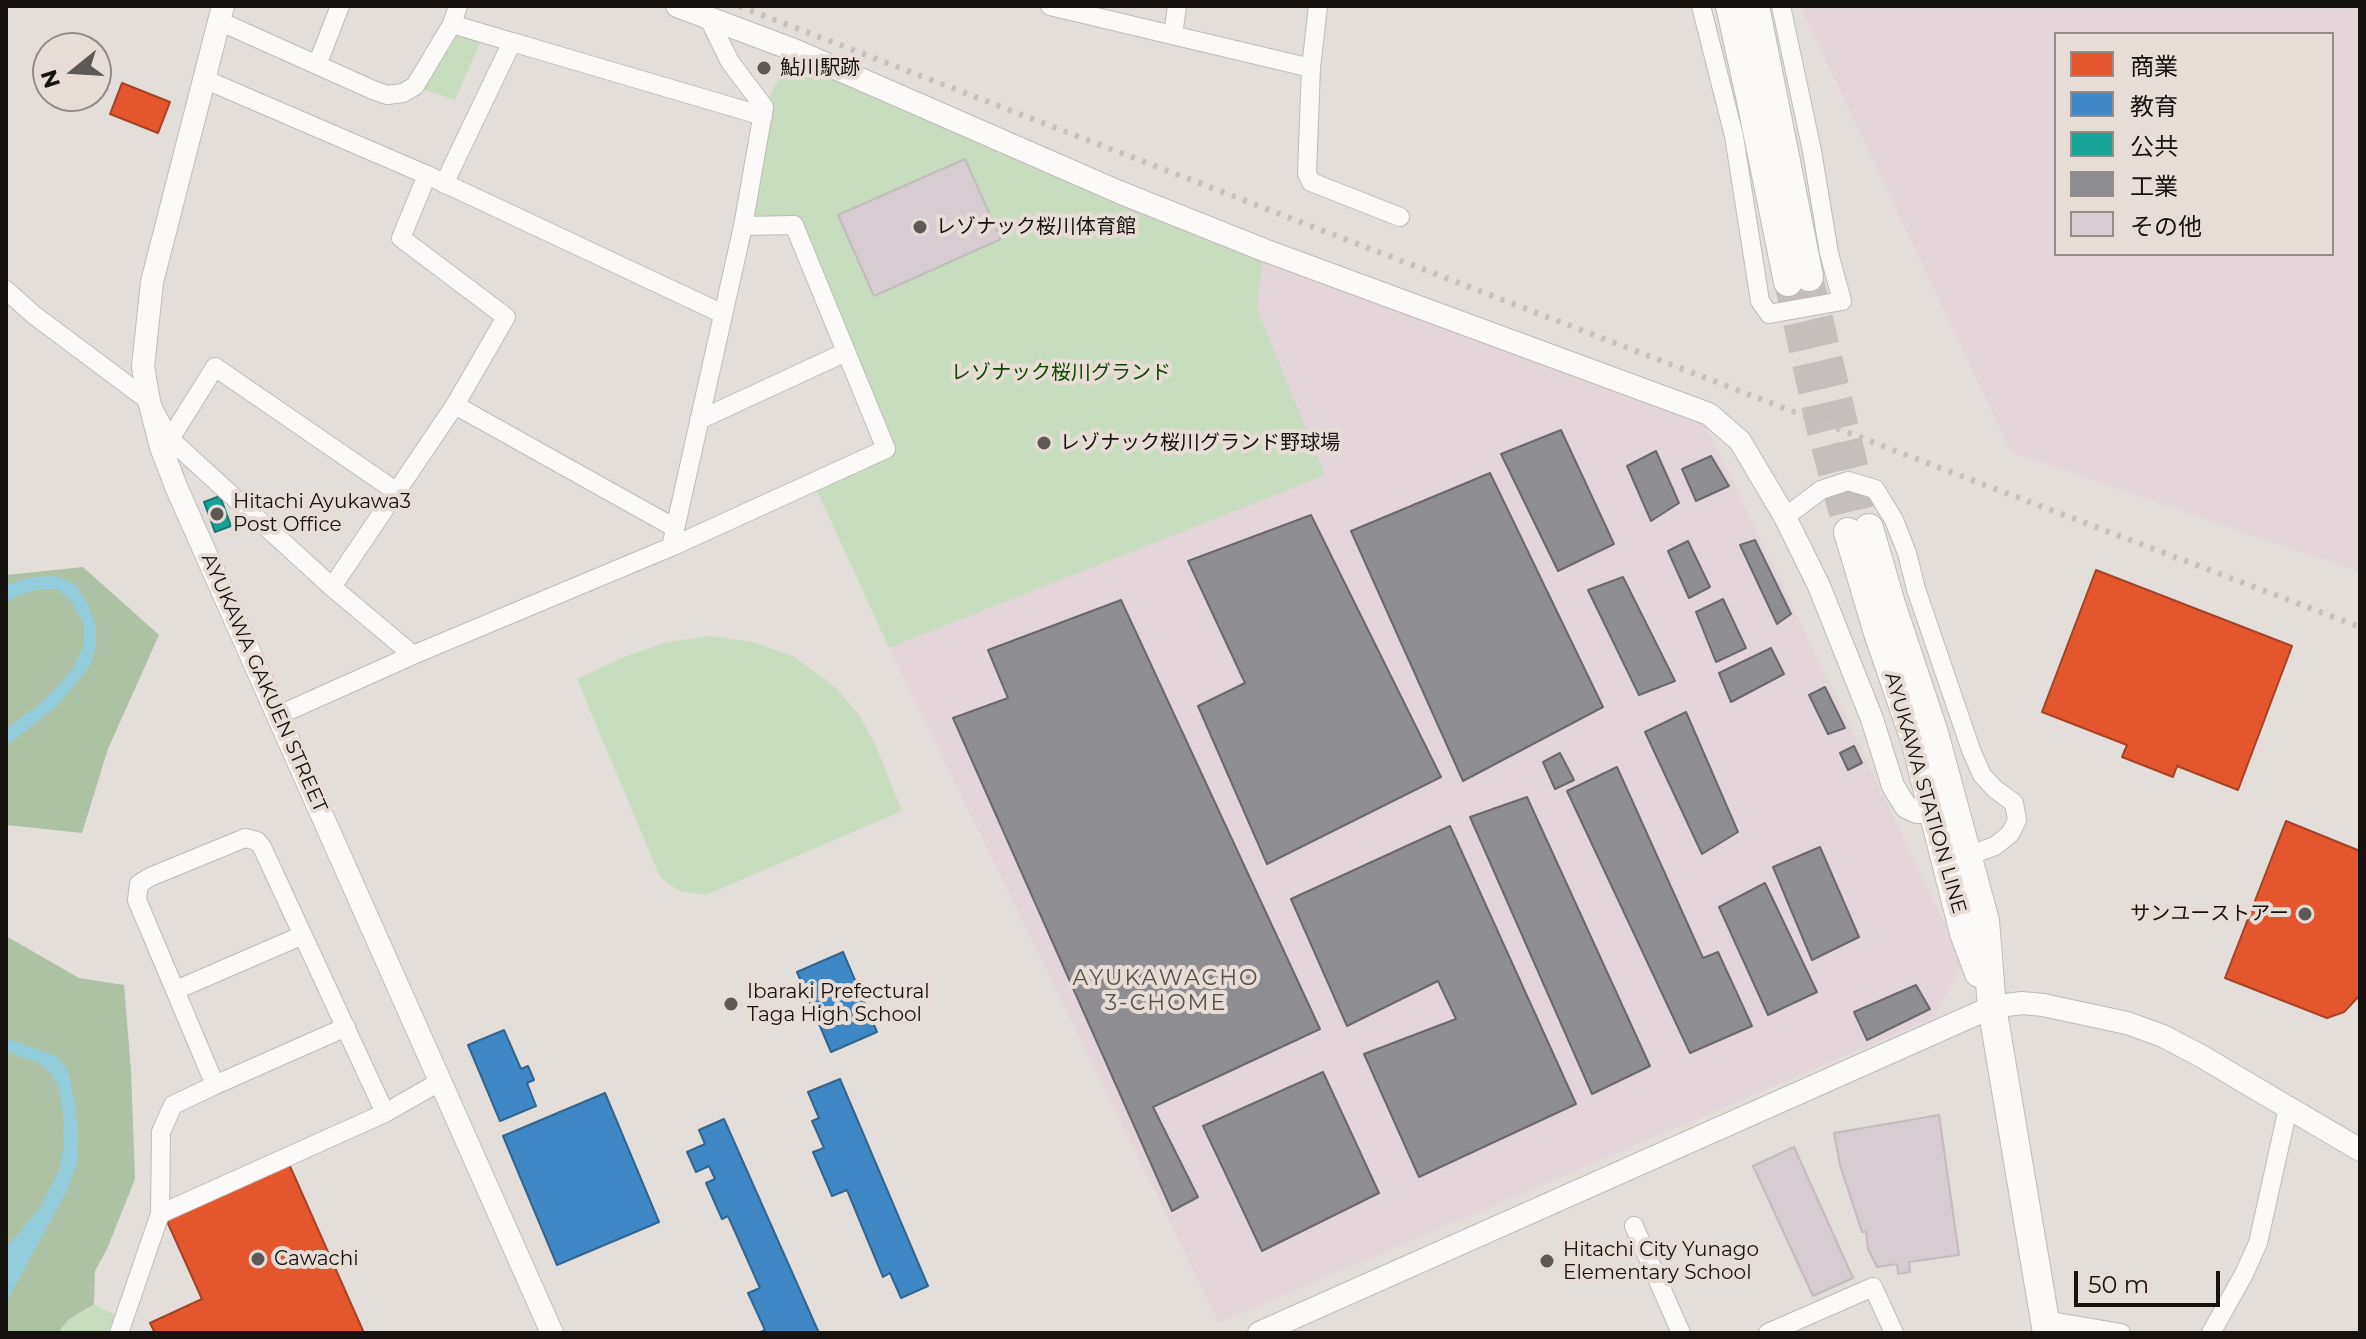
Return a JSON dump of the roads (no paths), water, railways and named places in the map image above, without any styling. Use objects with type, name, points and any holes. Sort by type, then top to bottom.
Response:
[{"type":"main road","points":[[1730,6],[1753,110],[1799,279],[1755,6]]},
{"type":"main road","name":"AYUKAWA STATION LINE","points":[[1992,1007],[1964,933],[1915,740],[1878,633],[1858,530],[1891,604],[1934,733],[1985,921],[1992,1007],[2046,1326]]},
{"type":"street","points":[[317,65],[340,6]]},
{"type":"street","points":[[677,6],[794,50],[1119,192],[1264,250],[1709,414],[1740,441],[1785,517],[1819,586],[1872,719],[1893,786],[1906,807],[1917,812],[1933,811]]},
{"type":"street","points":[[1050,6],[1311,68]]},
{"type":"street","points":[[1173,35],[1177,6]]},
{"type":"street","points":[[1318,6],[1311,68],[1307,173],[1311,182],[1400,217]]},
{"type":"street","points":[[1701,6],[1734,136],[1760,301],[1769,314],[1842,301],[1829,253],[1812,151],[1781,6]]},
{"type":"street","points":[[221,14],[317,65],[387,95],[403,93],[415,86],[455,15],[512,42],[763,116]]},
{"type":"street","name":"AYUKAWA GAKUEN STREET","points":[[221,14],[152,282],[143,367],[149,401],[161,447],[177,489],[552,1333]]},
{"type":"street","points":[[671,547],[743,226],[764,107],[730,62],[708,17]]},
{"type":"street","points":[[332,587],[455,405],[506,317],[401,238],[512,42]]},
{"type":"street","points":[[204,79],[436,179],[723,314]]},
{"type":"street","points":[[279,715],[671,547],[886,449],[794,225],[743,226]]},
{"type":"street","points":[[6,290],[34,315],[149,401],[170,439],[332,587],[413,655]]},
{"type":"street","points":[[699,420],[846,352]]},
{"type":"street","points":[[170,439],[215,367],[397,492]]},
{"type":"street","points":[[455,405],[675,528]]},
{"type":"street","points":[[1785,517],[1821,490],[1848,481],[1875,489],[1894,520],[1971,750],[1982,775],[2014,803],[2017,820],[2010,834],[1995,846],[1968,856]]},
{"type":"street","points":[[215,1085],[137,900],[139,884],[150,877],[245,838],[257,841],[262,847],[385,1113]]},
{"type":"street","points":[[176,990],[303,935]]},
{"type":"street","points":[[1259,1333],[1992,1007],[2022,1003],[2043,1005],[2127,1023],[2163,1036],[2360,1150]]},
{"type":"street","points":[[119,1333],[160,1214],[161,1132],[173,1105],[346,1027]]},
{"type":"street","points":[[160,1214],[385,1113],[441,1081]]},
{"type":"street","points":[[2211,1333],[2258,1243],[2288,1108]]},
{"type":"street","points":[[1634,1226],[1681,1333]]},
{"type":"street","points":[[1768,1333],[1873,1287],[1894,1333]]},
{"type":"street","points":[[2046,1326],[2121,1333]]},
{"type":"water","points":[[57,576],[76,585],[87,603],[96,627],[96,647],[90,666],[56,707],[6,746],[6,729],[37,706],[74,667],[84,644],[84,624],[72,602],[58,589],[40,589],[6,602],[6,585],[32,577]]},
{"type":"water","points":[[6,1038],[58,1057],[68,1071],[78,1135],[77,1164],[66,1192],[6,1303],[6,1248],[39,1209],[59,1171],[64,1144],[63,1112],[58,1086],[51,1073],[39,1063],[6,1051]]},
{"type":"tunnel","points":[[1809,277],[1869,528]]},
{"type":"tunnel","points":[[1788,282],[1821,431],[1848,532]]},
{"type":"railway","points":[[739,6],[2360,627]]},
{"type":"place","name":"鮎川駅跡","points":[[764,68]]},
{"type":"place","name":"レゾナック桜川体育館","points":[[920,227]]},
{"type":"place","name":"レゾナック桜川グランド野球場","points":[[1044,443]]},
{"type":"place","name":"Hitachi Ayukawa3 Post Office","points":[[217,514]]},
{"type":"place","name":"サンユーストアー","points":[[2305,914]]},
{"type":"place","name":"Ibaraki Prefectural Taga High School","points":[[731,1004]]},
{"type":"place","name":"Cawachi","points":[[258,1259]]},
{"type":"place","name":"Hitachi City Yunago Elementary School","points":[[1547,1261]]},
{"type":"district","name":"AYUKAWACHO 3-CHOME","points":[[1166,992]]},
{"type":"park label","name":"レゾナック桜川グランド","points":[[1061,373]]}]
